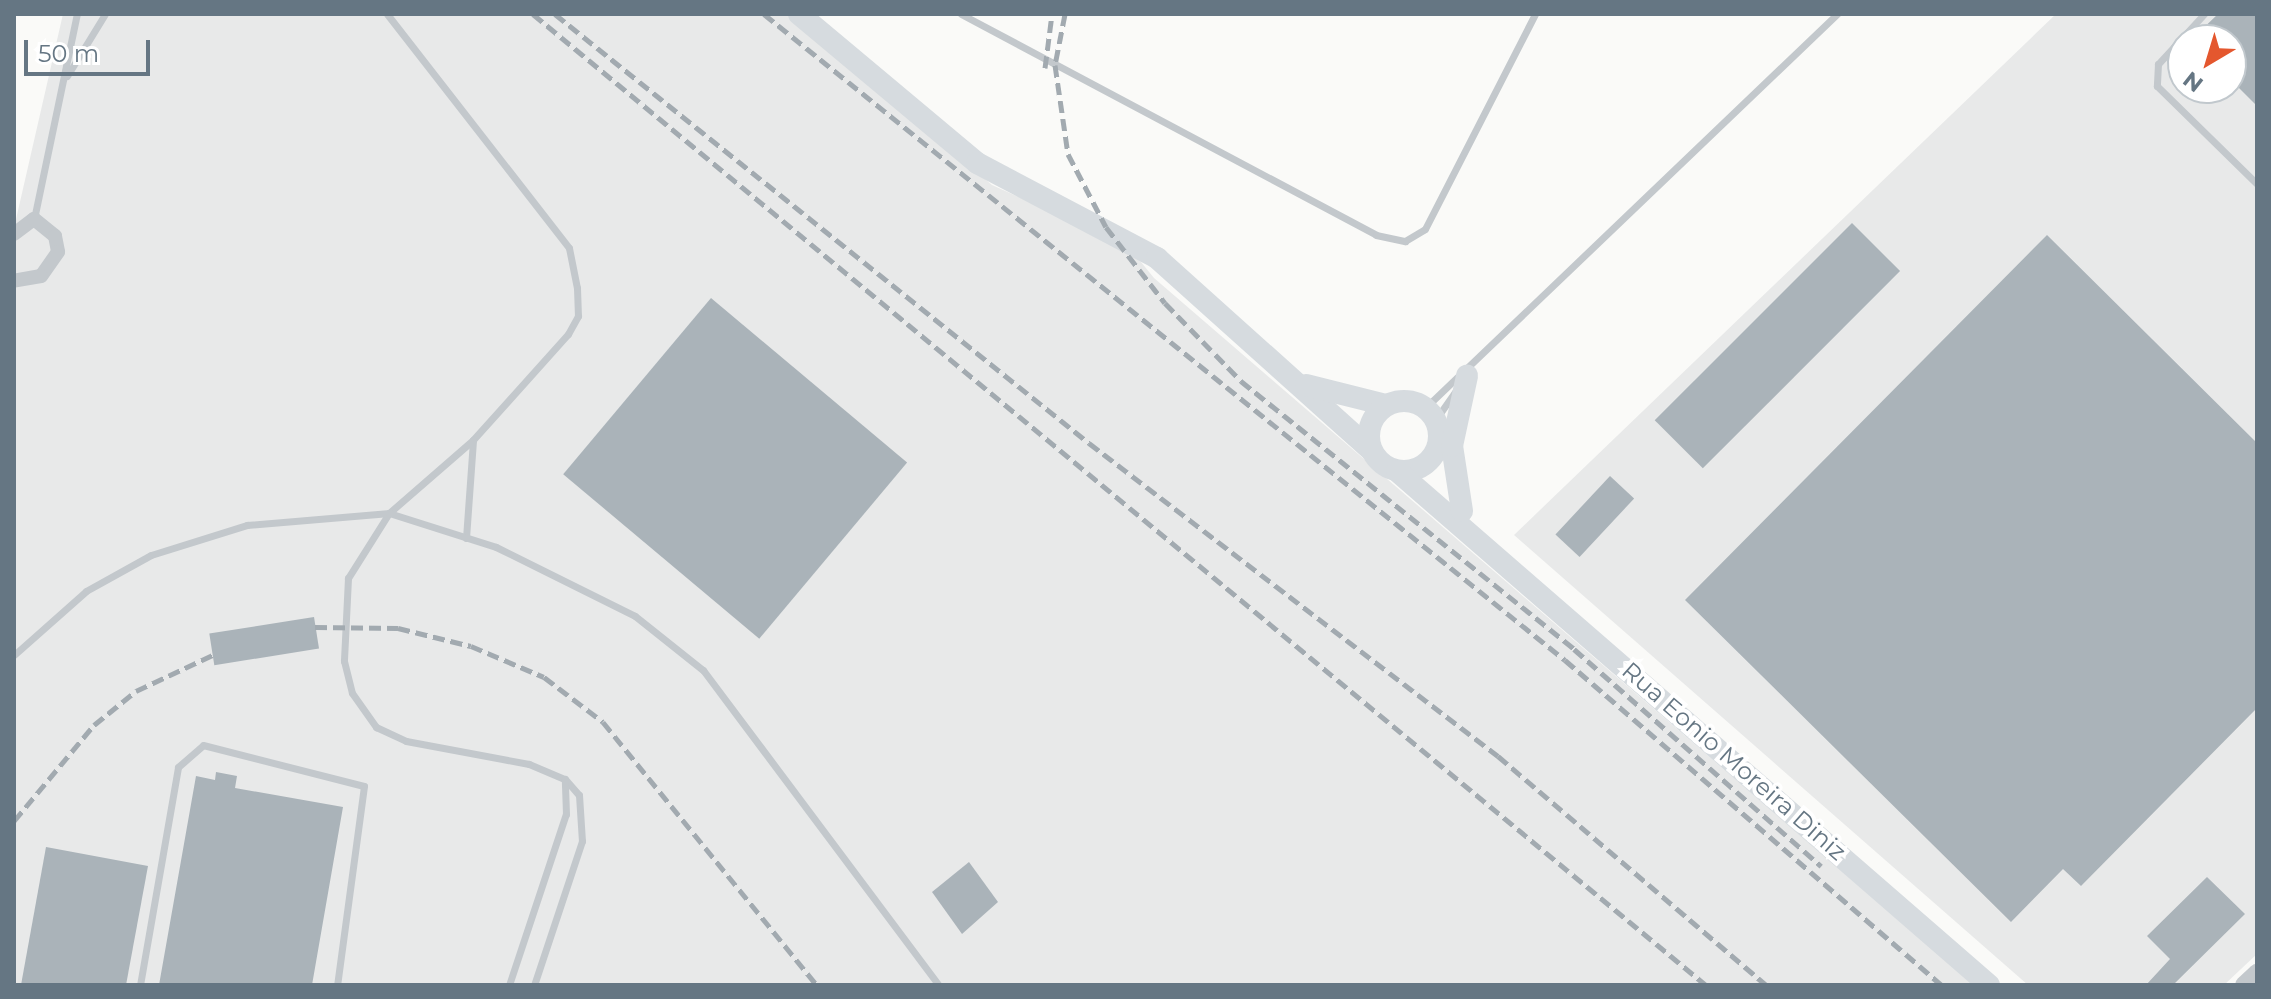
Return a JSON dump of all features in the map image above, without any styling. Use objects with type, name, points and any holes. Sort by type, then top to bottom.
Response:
[{"type":"main road","name":"Rua Eonio Moreira Diniz","points":[[799,14],[977,163],[1157,258],[1305,385],[1383,461],[1478,537],[1989,985]]},
{"type":"main road","points":[[1462,511],[1452,446],[1467,376]]},
{"type":"main road","name":"Rua Eonio Moreira Diniz","points":[[1305,385],[1386,405]]},
{"type":"main road","points":[[1386,405],[1431,413],[1438,447],[1414,470],[1383,461],[1368,433],[1386,405]]},
{"type":"main road","name":"Rua Eonio Moreira Diniz","points":[[1438,447],[1444,489],[1478,537]]},
{"type":"street","points":[[14,234],[34,219],[55,236],[58,252],[41,276],[14,281]]},
{"type":"street","points":[[2244,985],[2257,973]]},
{"type":"lane","points":[[34,219],[77,14]]},
{"type":"lane","points":[[62,86],[105,14]]},
{"type":"lane","points":[[387,14],[569,248],[577,288],[578,316],[568,334],[473,440],[389,513],[348,578],[344,661],[352,693],[376,727],[565,779],[579,795],[582,841],[534,985]]},
{"type":"lane","points":[[961,14],[1376,235],[1405,241],[1425,229],[1535,14]]},
{"type":"lane","points":[[1431,413],[1487,349],[1837,14]]},
{"type":"lane","points":[[2204,14],[2158,64],[2157,86],[2257,184]]},
{"type":"lane","name":"Rua Eonio Moreira Diniz","points":[[1157,258],[1207,312],[1383,461]]},
{"type":"lane","points":[[1431,413],[1467,376],[1487,349]]},
{"type":"lane","points":[[466,538],[473,440]]},
{"type":"lane","points":[[14,655],[86,591],[151,555],[247,525],[389,513],[466,538],[635,616],[703,670],[939,985]]},
{"type":"lane","points":[[140,985],[178,767],[203,745],[364,786],[337,985]]},
{"type":"lane","points":[[509,985],[566,814],[565,779]]},
{"type":"shaded area","points":[[63,14],[789,14],[992,185],[1128,246],[1154,278],[1974,985],[14,985],[14,228]]},
{"type":"shaded area","points":[[2056,14],[2257,14],[2257,954],[2224,985],[2028,985],[1514,535]]},
{"type":"building","points":[[2218,14],[2257,14],[2257,106],[2247,96],[2247,24],[2208,24]]},
{"type":"building","points":[[1852,223],[1900,271],[1703,468],[1655,420]]},
{"type":"building","points":[[2047,235],[2257,443],[2257,708],[2081,886],[2063,869],[2011,922],[1685,600]]},
{"type":"building","points":[[711,298],[907,463],[759,639],[563,474]]},
{"type":"building","points":[[1610,476],[1634,499],[1580,557],[1555,535]]},
{"type":"building","points":[[314,617],[319,649],[214,665],[209,634]]},
{"type":"building","points":[[216,772],[237,776],[235,788],[343,807],[312,985],[159,985],[196,776],[215,780]]},
{"type":"building","points":[[46,847],[148,866],[126,985],[21,985]]},
{"type":"building","points":[[969,862],[998,902],[962,934],[932,892]]},
{"type":"building","points":[[2207,877],[2245,914],[2173,985],[2146,985],[2170,959],[2147,936]]},
{"type":"railway","points":[[533,14],[1706,985]]},
{"type":"railway","points":[[555,14],[1089,443],[1498,756],[1766,985]]},
{"type":"railway","points":[[764,14],[1565,660],[1941,985]]},
{"type":"railway","points":[[1045,68],[1052,14]]},
{"type":"railway","points":[[1065,14],[1055,65],[1068,154],[1106,227],[1165,303],[1241,381],[1574,649],[1821,866]]},
{"type":"railway","points":[[315,627],[398,628],[471,646],[544,677],[603,722],[817,985]]},
{"type":"railway","points":[[14,821],[94,725],[136,691],[215,654]]}]
